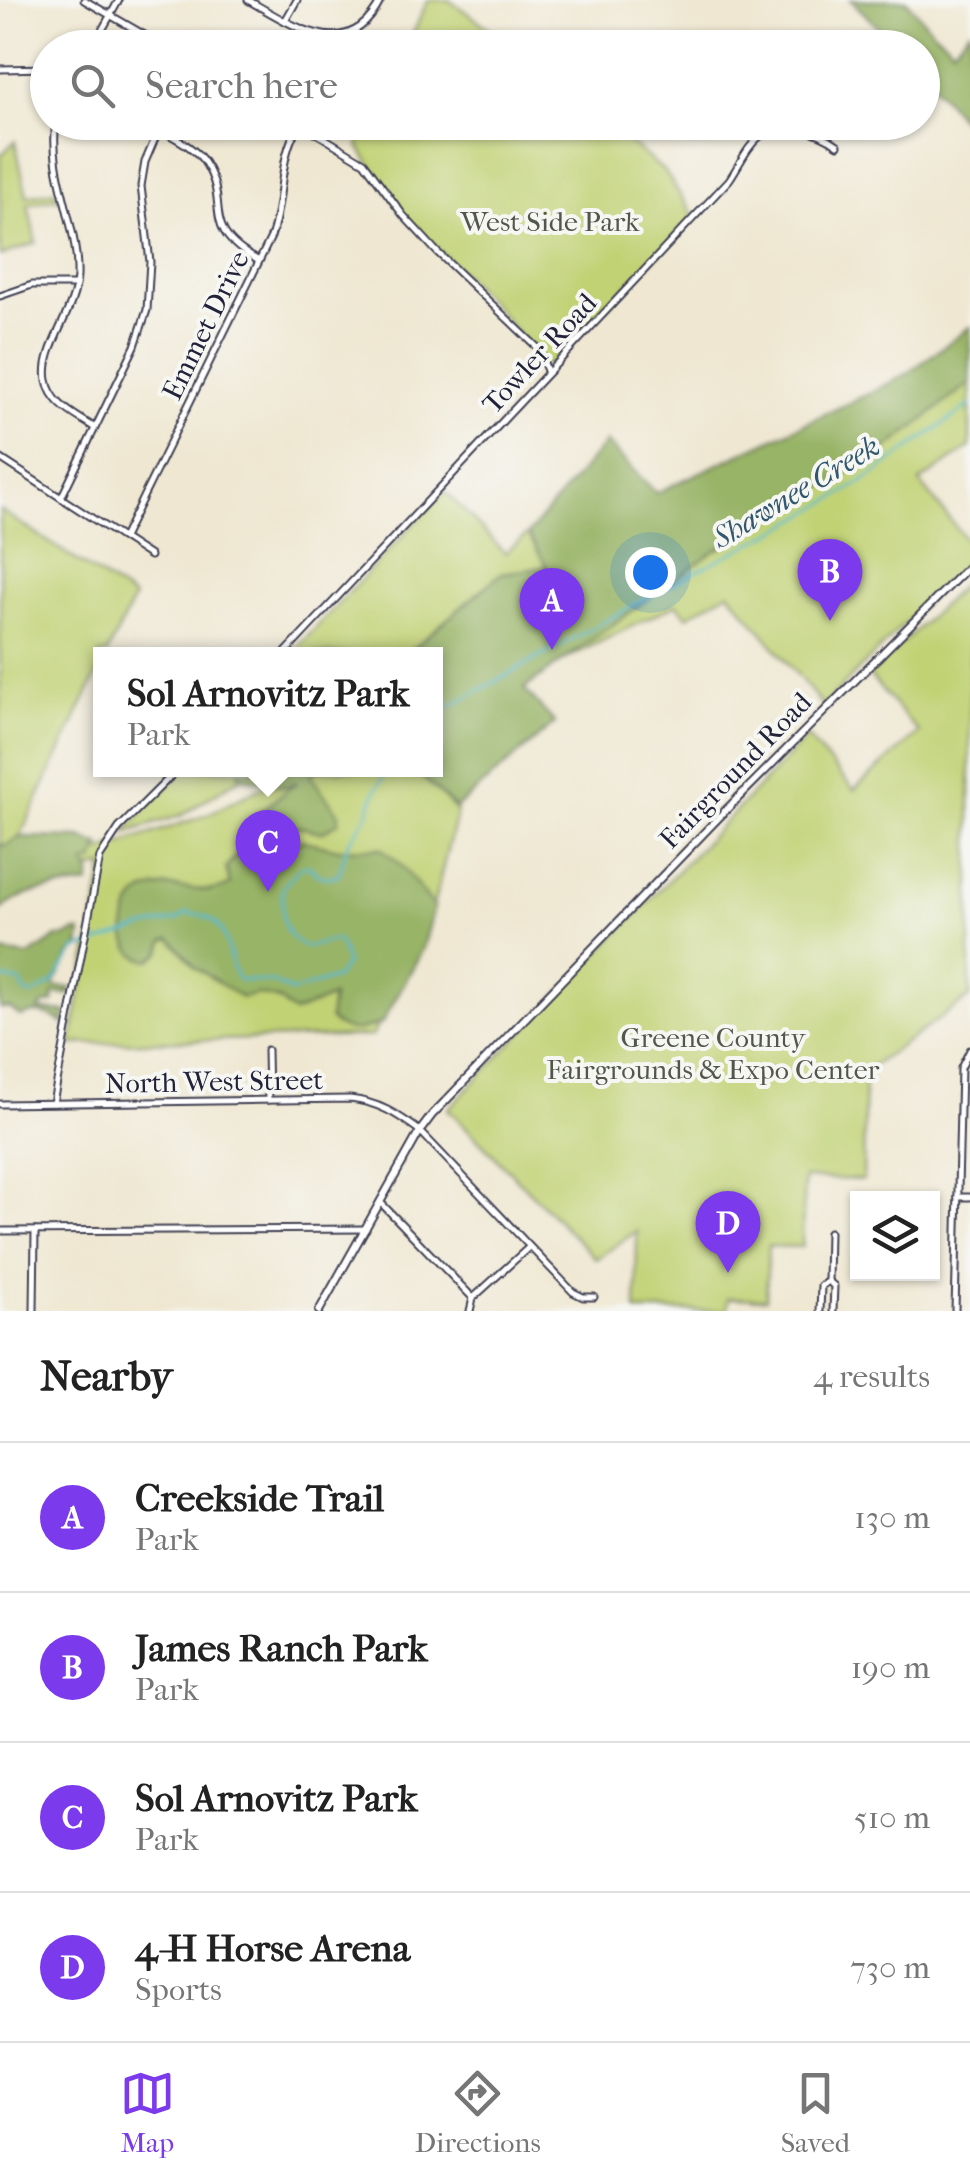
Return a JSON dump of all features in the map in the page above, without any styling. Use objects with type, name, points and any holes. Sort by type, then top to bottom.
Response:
[{"type":"street","points":[[84,0],[136,30]]},
{"type":"street","points":[[102,30],[119,0]]},
{"type":"street","points":[[248,0],[305,30]]},
{"type":"street","points":[[285,21],[296,0]]},
{"type":"street","points":[[353,30],[364,24],[382,0]]},
{"type":"street","points":[[0,68],[30,68]]},
{"type":"street","points":[[56,140],[76,255],[76,285],[71,308],[48,358],[46,378],[58,402],[95,428]]},
{"type":"street","points":[[61,498],[136,346],[147,310],[150,262],[141,186],[154,140]]},
{"type":"street","points":[[174,140],[202,159],[211,178],[224,234],[237,248],[259,261]]},
{"type":"street","name":"Emmet Drive","points":[[123,538],[278,217],[286,150],[291,140]]},
{"type":"street","points":[[328,140],[364,162],[402,215],[540,350],[547,373]]},
{"type":"street","name":"Towler Road","points":[[291,647],[729,180],[757,140]]},
{"type":"street","name":"Towler Road","points":[[832,140],[838,144]]},
{"type":"street","points":[[0,296],[32,284],[76,285]]},
{"type":"street","points":[[0,458],[150,556]]},
{"type":"street","name":"Fairground Road","points":[[320,1311],[420,1131],[804,731],[970,565]]},
{"type":"street","points":[[52,1103],[104,848],[170,777]]},
{"type":"street","points":[[267,1050],[268,1100]]},
{"type":"street","points":[[955,1311],[962,1068],[970,1050]]},
{"type":"street","name":"North West Street","points":[[0,1104],[361,1100],[383,1106],[420,1131],[573,1292],[594,1297]]},
{"type":"street","points":[[958,1197],[970,1197]]},
{"type":"street","points":[[381,1202],[473,1298]]},
{"type":"street","points":[[0,1231],[366,1228]]},
{"type":"street","points":[[34,1311],[35,1231]]},
{"type":"street","points":[[828,1281],[829,1232]]},
{"type":"street","points":[[470,1311],[473,1298],[528,1248]]},
{"type":"street","points":[[820,1311],[821,1286],[828,1281]]},
{"type":"street","points":[[828,1281],[834,1286],[833,1311]]},
{"type":"green space","points":[[428,0],[449,0],[492,30],[415,30]]},
{"type":"green space","points":[[851,0],[906,0],[932,30],[881,30]]},
{"type":"green space","points":[[970,30],[970,129],[940,93],[940,37],[953,48]]},
{"type":"green space","name":"West Side Park","points":[[361,140],[626,140],[665,172],[695,217],[547,367],[493,305],[403,215],[358,145]]},
{"type":"green space","points":[[15,141],[27,196],[55,191],[57,198],[28,204],[36,243],[0,256],[0,156]]},
{"type":"green space","points":[[970,327],[970,383],[889,447],[710,554],[524,689],[555,723],[456,808],[422,777],[443,777],[443,647],[414,647],[502,573],[547,567],[528,534],[606,442],[656,493],[907,374]]},
{"type":"green space","points":[[970,379],[970,447],[920,482],[970,545],[970,558],[823,706],[729,592],[687,616],[677,604],[513,685],[443,695],[881,450]]},
{"type":"green space","points":[[445,491],[505,553],[528,534],[548,568],[502,573],[414,647],[298,647]]},
{"type":"green space","points":[[0,510],[134,598],[110,647],[93,647],[93,683],[9,860],[0,859]]},
{"type":"green space","name":"Greene County Fairgrounds & Expo Center","points":[[970,578],[970,997],[865,1071],[863,1180],[804,1178],[802,1247],[768,1246],[766,1299],[728,1298],[727,1311],[636,1311],[637,1231],[596,1259],[448,1109],[807,737],[854,790],[919,733],[869,675]]},
{"type":"green space","points":[[176,777],[241,777],[182,815],[122,834]]},
{"type":"green space","points":[[241,777],[311,777],[339,814],[338,823],[322,832],[295,826],[284,828],[271,840],[269,852],[282,853],[301,840],[338,849],[381,848],[401,865],[434,907],[423,949],[382,1023],[361,1030],[341,1028],[329,1019],[332,997],[294,1013],[279,1000],[258,994],[242,998],[195,967],[171,939],[164,941],[161,952],[151,960],[140,957],[127,940],[125,929],[131,905],[148,890],[211,890],[230,884],[226,868],[242,849],[252,818],[297,782],[284,787]]},
{"type":"green space","points":[[283,777],[423,777],[457,811],[424,942],[372,1036],[71,1044],[104,866],[85,871],[73,860],[204,816]]},
{"type":"green space","points":[[20,837],[81,838],[100,845],[94,861],[85,864],[91,872],[89,884],[31,894],[0,911],[0,844]]},
{"type":"green space","points":[[81,932],[79,948],[71,954],[54,984],[71,988],[70,994],[53,994],[54,1002],[39,1010],[66,1012],[64,1024],[44,1014],[21,1017],[11,1009],[0,1008],[0,952],[29,956],[57,937]]},
{"type":"waterway","name":"Shawnee Creek","points":[[443,710],[864,481],[970,405]]},
{"type":"waterway","name":"Shawnee Creek","points":[[0,978],[20,982],[26,993],[32,995],[53,983],[75,950],[177,920],[187,913],[204,916],[220,928],[239,980],[272,982],[293,992],[337,977],[346,963],[340,943],[335,940],[307,947],[298,943],[284,923],[283,887],[301,866],[309,866],[326,877],[339,874],[347,845],[367,816],[384,777]]},
{"type":"place","name":"James Ranch Park","points":[[830,621]]},
{"type":"place","name":"Creekside Trail","points":[[552,650]]},
{"type":"place","name":"Sol Arnovitz Park","points":[[268,892]]},
{"type":"place","name":"4-H Horse Arena","points":[[728,1273]]}]
